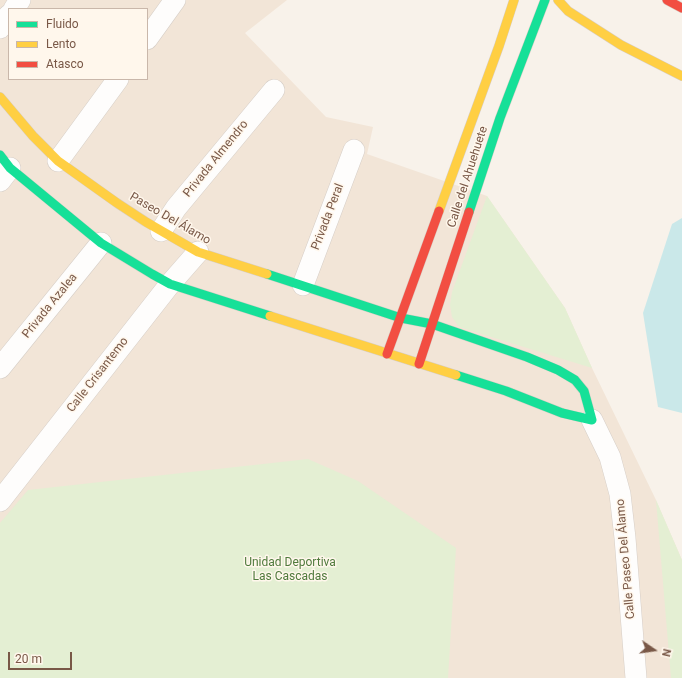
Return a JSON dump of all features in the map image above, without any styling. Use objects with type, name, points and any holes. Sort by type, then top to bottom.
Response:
[{"type":"street","points":[[148,38],[175,0]]},
{"type":"street","name":"Calle del Ahuehuete","points":[[387,354],[499,46],[514,0]]},
{"type":"street","name":"Calle del Ahuehuete","points":[[419,364],[500,118],[545,0]]},
{"type":"street","points":[[558,0],[568,11],[621,44],[682,76]]},
{"type":"street","points":[[667,0],[682,8]]},
{"type":"street","points":[[0,28],[8,17]]},
{"type":"street","points":[[58,161],[117,80]]},
{"type":"street","name":"Privada Almendro","points":[[161,230],[176,208],[274,90]]},
{"type":"street","name":"Paseo Del Álamo","points":[[0,97],[33,136],[58,161],[116,203],[198,252],[401,318],[432,324]]},
{"type":"street","name":"Privada Peral","points":[[303,285],[354,150]]},
{"type":"street","points":[[3,168],[101,243],[170,284],[506,391],[562,413],[592,420]]},
{"type":"street","name":"Privada Azalea","points":[[0,368],[101,243]]},
{"type":"street","name":"Calle Crisantemo","points":[[0,501],[170,284],[198,252]]},
{"type":"street","name":"Calle Paseo Del Álamo","points":[[432,324],[527,357],[558,370],[575,380],[584,390],[592,420],[610,457],[620,494],[636,678]]},
{"type":"shaded area","points":[[0,0],[287,0],[245,33],[326,117],[373,127],[367,154],[487,196],[565,308],[592,368],[656,500],[682,560],[682,678],[0,678]]},
{"type":"green space","points":[[487,196],[565,308],[592,368],[459,327],[452,317],[450,305],[452,292]]},
{"type":"green space","name":"Unidad Deportiva Las Cascadas","points":[[308,459],[358,481],[456,548],[448,678],[0,678],[0,523],[28,490]]},
{"type":"green space","points":[[656,500],[682,560],[682,678],[671,678]]},
{"type":"water","points":[[682,218],[682,413],[658,407],[643,313],[672,224]]},
{"type":"traffic: fast","points":[[469,212],[500,118],[545,0]]},
{"type":"traffic: fast","points":[[0,155],[10,168],[101,243],[152,274],[170,284],[270,316]]},
{"type":"traffic: fast","points":[[267,274],[401,318],[432,324],[527,357],[558,370],[575,380],[584,391],[592,420]]},
{"type":"traffic: fast","points":[[456,375],[506,391],[562,413],[592,420]]},
{"type":"traffic: slow","points":[[439,211],[499,46],[514,0]]},
{"type":"traffic: slow","points":[[558,0],[568,11],[621,45],[682,76]]},
{"type":"traffic: slow","points":[[0,97],[33,136],[58,161],[117,203],[146,222],[198,252],[267,274]]},
{"type":"traffic: slow","points":[[270,316],[456,375]]},
{"type":"traffic: jam","points":[[667,0],[682,8]]},
{"type":"traffic: jam","points":[[387,354],[439,211]]},
{"type":"traffic: jam","points":[[419,364],[469,212]]}]
